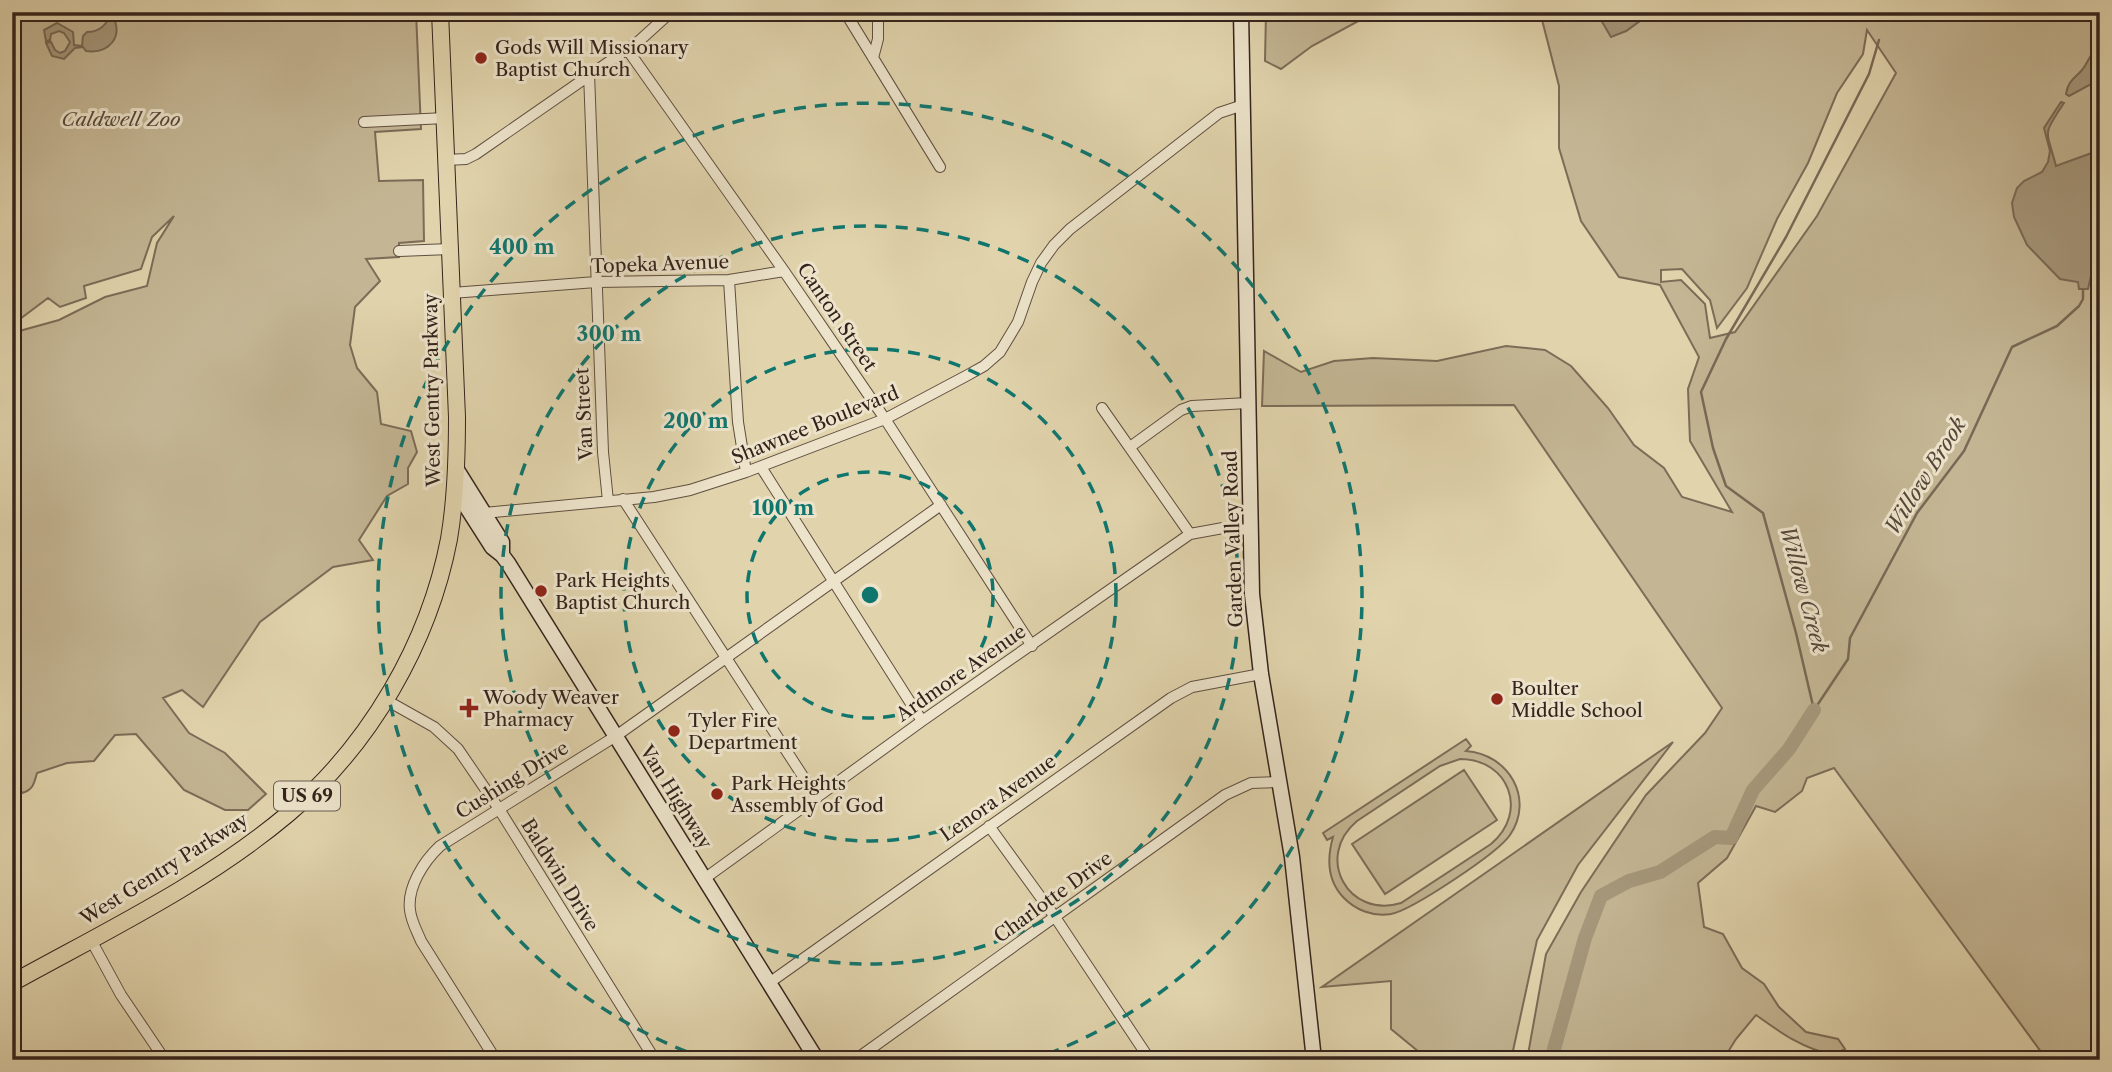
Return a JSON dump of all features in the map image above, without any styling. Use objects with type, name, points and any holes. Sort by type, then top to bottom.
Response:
[{"type":"main road","name":"West Gentry Parkway","points":[[12,983],[188,883],[282,819],[320,784],[347,753],[386,700],[417,641],[447,548],[457,470],[440,13]]},
{"type":"street","points":[[440,13],[461,12]]},
{"type":"street","points":[[446,160],[466,159],[476,154],[627,49],[671,12]]},
{"type":"street","points":[[845,12],[940,167]]},
{"type":"street","points":[[873,58],[878,12]]},
{"type":"street","name":"Garden Valley Road","points":[[1241,12],[1252,594],[1261,674],[1296,890],[1314,1060]]},
{"type":"street","name":"Canton Street","points":[[627,49],[885,419],[1032,646]]},
{"type":"street","name":"Van Street","points":[[589,73],[603,452],[608,501]]},
{"type":"street","name":"Shawnee Boulevard","points":[[484,513],[690,490],[761,467],[885,419],[984,366],[1000,352],[1009,338],[1018,322],[1032,282],[1054,244],[1101,203],[1219,113],[1243,105]]},
{"type":"street","points":[[364,122],[444,118]]},
{"type":"street","points":[[398,251],[450,249]]},
{"type":"street","name":"Topeka Avenue","points":[[452,293],[596,282],[729,280],[784,271]]},
{"type":"street","points":[[729,280],[738,422],[746,472]]},
{"type":"street","points":[[1130,447],[1181,410],[1192,406],[1248,403]]},
{"type":"street","points":[[1102,408],[1190,534]]},
{"type":"street","points":[[761,467],[922,721]]},
{"type":"street","name":"Van Highway","points":[[457,470],[502,542],[502,555]]},
{"type":"street","name":"Van Highway","points":[[456,489],[492,547],[502,555],[817,1060]]},
{"type":"street","points":[[623,499],[817,798]]},
{"type":"street","name":"Cushing Drive","points":[[496,1060],[421,941],[412,921],[409,906],[419,872],[429,857],[440,846],[616,736],[941,505]]},
{"type":"street","name":"Ardmore Avenue","points":[[704,879],[922,721],[1190,534],[1223,528],[1250,530]]},
{"type":"street","name":"Lenora Avenue","points":[[769,983],[1171,698],[1192,687],[1261,674]]},
{"type":"street","name":"Baldwin Drive","points":[[386,700],[433,727],[458,749],[499,809],[655,1060]]},
{"type":"street","name":"Charlotte Drive","points":[[855,1060],[1225,795],[1251,783],[1279,782]]},
{"type":"street","points":[[989,826],[1055,917],[1150,1060]]},
{"type":"street","points":[[91,940],[121,995],[165,1060]]},
{"type":"green space","name":"Caldwell Zoo","points":[[12,12],[416,12],[421,129],[375,132],[379,181],[423,180],[424,241],[399,243],[399,257],[366,259],[380,281],[355,307],[350,345],[357,368],[377,392],[381,424],[411,431],[417,452],[408,468],[408,484],[387,496],[359,540],[373,560],[333,567],[260,622],[203,707],[182,690],[163,698],[189,733],[225,753],[266,794],[248,810],[225,810],[184,790],[136,734],[115,735],[94,761],[67,763],[37,773],[32,786],[26,792],[22,793],[18,784],[12,789],[12,373],[16,363],[12,358],[12,337],[23,330],[59,320],[105,297],[147,286],[157,243],[174,216],[152,237],[141,269],[84,286],[86,298],[60,307],[48,298],[12,325]]},
{"type":"green space","points":[[1266,12],[1375,12],[1312,46],[1281,69],[1265,61]]},
{"type":"green space","points":[[1540,12],[1599,12],[1601,20],[1626,31],[1652,12],[2100,12],[2100,1054],[2092,1060],[2047,1060],[1834,768],[1807,778],[1802,791],[1775,812],[1756,806],[1727,858],[1698,883],[1704,927],[1723,934],[1742,968],[1764,984],[1779,1007],[1806,1032],[1838,1039],[1845,1049],[1834,1055],[1812,1049],[1783,1034],[1756,1015],[1723,1060],[1527,1060],[1546,954],[1581,892],[1646,795],[1705,733],[1722,708],[1514,405],[1262,406],[1264,351],[1301,372],[1334,361],[1373,358],[1437,361],[1506,346],[1545,350],[1571,366],[1608,408],[1634,445],[1664,468],[1682,497],[1732,512],[1690,441],[1688,389],[1699,357],[1660,285],[1619,277],[1581,221],[1559,148],[1559,86]],"holes":[[[1867,30],[1896,73],[1817,216],[1735,332],[1710,338],[1705,304],[1681,280],[1661,282],[1661,270],[1682,269],[1710,300],[1717,328],[1747,288],[1777,219],[1808,163],[1837,93],[1863,54]]]},
{"type":"green space","points":[[1466,739],[1471,746],[1466,751],[1494,760],[1513,780],[1518,793],[1520,807],[1517,821],[1510,835],[1502,843],[1473,867],[1435,892],[1391,914],[1365,912],[1343,897],[1331,876],[1330,853],[1333,837],[1327,840],[1323,833]],"holes":[[[1460,759],[1477,761],[1501,777],[1511,803],[1503,831],[1491,844],[1401,903],[1382,906],[1366,902],[1352,894],[1343,882],[1338,867],[1338,851],[1344,836],[1357,821],[1440,766]]]},
{"type":"green space","points":[[1673,742],[1578,865],[1537,940],[1511,1060],[1419,1060],[1419,1052],[1391,1029],[1391,981],[1322,987]]},
{"type":"green space","points":[[1464,770],[1497,820],[1385,894],[1352,844]]},
{"type":"shaded area","points":[[1599,12],[1652,12],[1626,31],[1611,37]]},
{"type":"shaded area","points":[[112,15],[116,30],[108,46],[94,51],[86,51],[83,47],[75,48],[64,59],[52,56],[46,43],[51,42],[60,53],[65,51],[70,42],[64,33],[59,31],[51,34],[50,40],[46,41],[44,30],[57,23],[73,32],[74,45],[82,46],[83,36],[102,27]]},
{"type":"shaded area","points":[[2100,47],[2100,88],[2091,84],[2069,96],[2066,94],[2070,83]]},
{"type":"shaded area","points":[[2061,102],[2064,103],[2052,121],[2048,133],[2056,166],[2100,150],[2100,258],[2093,267],[2088,289],[2079,289],[2078,282],[2060,279],[2027,245],[2014,217],[2012,203],[2017,188],[2024,181],[2042,172],[2048,162],[2050,151],[2044,128]]},
{"type":"waterway","name":"Willow Creek","points":[[1814,710],[1763,513],[1726,486],[1713,448],[1701,392],[1726,339],[1786,237],[1869,74],[1879,40]]},
{"type":"waterway","name":"Willow Brook","points":[[1814,710],[1848,659],[1850,638],[1917,513],[1964,451],[2012,347],[2057,326],[2079,306],[2083,299],[2083,289]]},
{"type":"waterway","name":"Willow Creek","points":[[1551,1060],[1585,938],[1601,896],[1629,881],[1660,872],[1715,837],[1731,838],[1753,790],[1789,749],[1814,710]]},
{"type":"place","name":"Gods Will Missionary Baptist Church","points":[[481,58]]},
{"type":"place","name":"Park Heights Baptist Church","points":[[541,591]]},
{"type":"place","name":"Boulter Middle School","points":[[1497,699]]},
{"type":"place","name":"Woody Weaver Pharmacy","points":[[469,708]]},
{"type":"place","name":"Tyler Fire Department","points":[[674,731]]},
{"type":"place","name":"Park Heights Assembly of God","points":[[717,794]]}]
